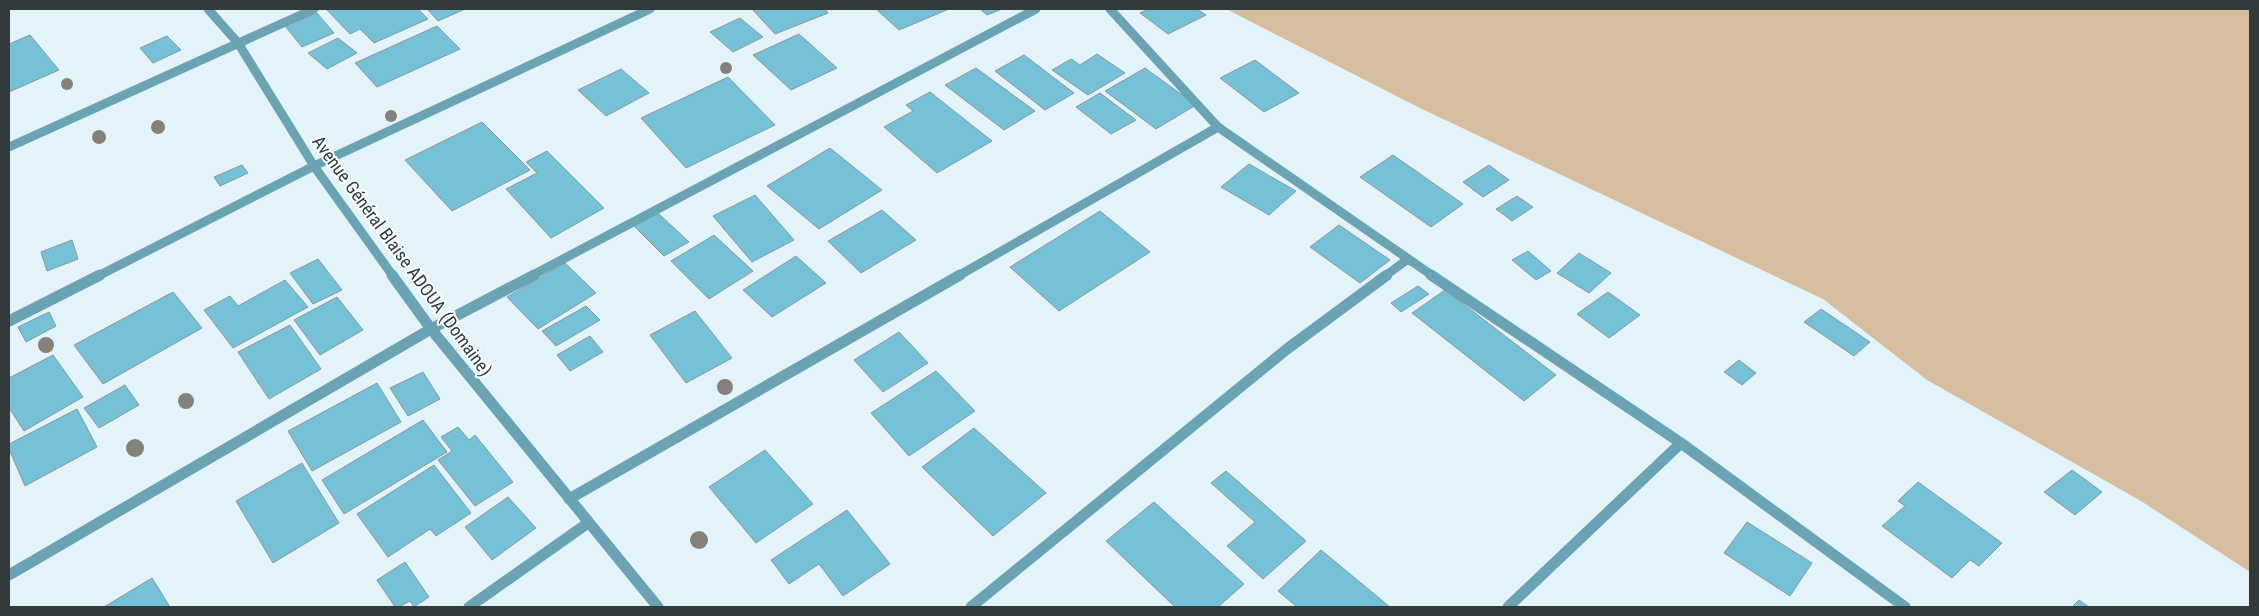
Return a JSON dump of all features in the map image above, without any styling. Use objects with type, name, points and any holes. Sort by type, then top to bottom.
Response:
[{"type":"street","name":"Avenue Général Blaise ADOUA (Domaine)","points":[[208,9],[238,43],[314,166],[431,329],[658,607]]},
{"type":"street","points":[[9,147],[314,9]]},
{"type":"street","points":[[9,321],[314,166],[650,9]]},
{"type":"street","points":[[9,575],[431,329],[1036,9]]},
{"type":"street","points":[[1110,9],[1218,127],[1408,259],[1681,442],[1905,607]]},
{"type":"street","points":[[569,499],[1218,127]]},
{"type":"street","points":[[971,607],[1287,350],[1408,259]]},
{"type":"street","points":[[1508,607],[1681,442]]},
{"type":"street","points":[[469,607],[588,522]]},
{"type":"shaded area","points":[[1226,9],[2250,9],[2250,572],[2141,501],[1927,380],[1823,299],[1418,107]]},
{"type":"building","points":[[418,9],[428,19],[374,43],[360,29],[350,34],[327,10]]},
{"type":"building","points":[[427,9],[465,9],[438,21]]},
{"type":"building","points":[[752,9],[825,9],[828,13],[775,34]]},
{"type":"building","points":[[876,9],[949,9],[899,30]]},
{"type":"building","points":[[980,9],[1002,9],[987,15]]},
{"type":"building","points":[[1149,9],[1197,9],[1206,15],[1168,34],[1140,13]]},
{"type":"building","points":[[317,13],[334,33],[302,47],[285,26]]},
{"type":"building","points":[[740,18],[763,37],[733,52],[710,32]]},
{"type":"building","points":[[437,26],[460,49],[377,87],[355,63]]},
{"type":"building","points":[[799,34],[837,68],[791,90],[753,55]]},
{"type":"building","points":[[30,35],[59,70],[9,92],[9,44]]},
{"type":"building","points":[[167,36],[181,50],[153,63],[140,48]]},
{"type":"building","points":[[338,38],[357,53],[327,69],[308,53]]},
{"type":"building","points":[[1097,54],[1125,73],[1088,95],[1052,70],[1071,59],[1080,65]]},
{"type":"building","points":[[1024,55],[1074,93],[1045,110],[995,71]]},
{"type":"building","points":[[1255,60],[1299,93],[1264,112],[1220,78]]},
{"type":"building","points":[[976,68],[1035,111],[1004,130],[945,85]]},
{"type":"building","points":[[1145,68],[1196,105],[1156,129],[1105,91]]},
{"type":"building","points":[[621,69],[649,93],[606,116],[578,90]]},
{"type":"building","points":[[728,77],[775,125],[686,168],[641,118]]},
{"type":"building","points":[[930,92],[992,141],[937,173],[884,127],[913,111],[906,105]]},
{"type":"building","points":[[1100,93],[1136,120],[1111,134],[1076,107]]},
{"type":"building","points":[[482,122],[530,170],[452,211],[405,160]]},
{"type":"building","points":[[830,148],[882,190],[819,229],[767,186]]},
{"type":"building","points":[[547,151],[604,208],[551,238],[506,189],[537,173],[526,162]]},
{"type":"building","points":[[1393,155],[1463,204],[1431,227],[1360,177]]},
{"type":"building","points":[[1249,164],[1296,191],[1269,215],[1221,187]]},
{"type":"building","points":[[242,165],[248,173],[220,186],[214,177]]},
{"type":"building","points":[[1489,165],[1509,180],[1483,197],[1463,182]]},
{"type":"building","points":[[755,195],[794,240],[752,262],[713,216]]},
{"type":"building","points":[[1517,196],[1533,207],[1512,221],[1496,209]]},
{"type":"building","points":[[882,210],[916,240],[861,273],[828,241]]},
{"type":"building","points":[[1100,211],[1150,252],[1059,311],[1010,267]]},
{"type":"building","points":[[657,212],[689,242],[664,256],[634,226]]},
{"type":"building","points":[[1339,225],[1390,260],[1360,283],[1310,247]]},
{"type":"building","points":[[714,235],[753,271],[709,299],[671,261]]},
{"type":"building","points":[[72,240],[78,259],[47,271],[41,252]]},
{"type":"building","points":[[1528,251],[1551,271],[1536,280],[1512,260]]},
{"type":"building","points":[[1579,253],[1611,273],[1589,293],[1557,273]]},
{"type":"building","points":[[796,256],[826,283],[772,317],[743,290]]},
{"type":"building","points":[[318,259],[342,290],[313,304],[290,273]]},
{"type":"building","points":[[565,263],[596,293],[538,329],[507,297]]},
{"type":"building","points":[[285,280],[308,307],[233,348],[204,310],[230,296],[238,306]]},
{"type":"building","points":[[1418,286],[1429,294],[1401,312],[1391,303]]},
{"type":"building","points":[[1445,290],[1556,375],[1524,401],[1412,313]]},
{"type":"building","points":[[173,292],[202,328],[103,384],[74,345]]},
{"type":"building","points":[[1608,292],[1640,315],[1609,338],[1577,314]]},
{"type":"building","points":[[337,297],[363,330],[320,355],[294,320]]},
{"type":"building","points":[[586,306],[600,320],[556,346],[542,331]]},
{"type":"building","points":[[1821,309],[1870,342],[1854,356],[1804,322]]},
{"type":"building","points":[[695,311],[732,358],[686,383],[650,335]]},
{"type":"building","points":[[49,312],[56,326],[26,342],[18,327]]},
{"type":"building","points":[[290,325],[321,369],[269,399],[238,352]]},
{"type":"building","points":[[899,332],[928,363],[883,392],[854,360]]},
{"type":"building","points":[[590,336],[603,352],[570,371],[557,355]]},
{"type":"building","points":[[53,355],[83,397],[24,431],[9,408],[9,378]]},
{"type":"building","points":[[1739,360],[1756,373],[1742,385],[1724,372]]},
{"type":"building","points":[[936,371],[975,411],[909,456],[871,413]]},
{"type":"building","points":[[423,372],[440,399],[408,416],[390,388]]},
{"type":"building","points":[[377,383],[401,422],[312,471],[288,431]]},
{"type":"building","points":[[125,385],[139,405],[99,428],[84,408]]},
{"type":"building","points":[[77,409],[97,447],[25,486],[9,449],[9,444]]},
{"type":"building","points":[[423,420],[447,452],[344,514],[322,480]]},
{"type":"building","points":[[458,427],[469,440],[475,435],[513,482],[475,506],[438,460],[452,451],[441,437]]},
{"type":"building","points":[[974,428],[1046,493],[993,536],[922,467]]},
{"type":"building","points":[[765,450],[813,504],[756,543],[709,487]]},
{"type":"building","points":[[302,463],[339,523],[273,563],[236,501]]},
{"type":"building","points":[[434,465],[471,513],[436,536],[430,529],[388,557],[357,514]]},
{"type":"building","points":[[2072,470],[2102,492],[2075,515],[2044,492]]},
{"type":"building","points":[[1226,471],[1306,541],[1263,579],[1227,546],[1255,522],[1211,483]]},
{"type":"building","points":[[1918,482],[2002,543],[1979,566],[1970,560],[1952,578],[1882,526],[1905,506],[1898,501]]},
{"type":"building","points":[[508,497],[536,528],[492,560],[465,527]]},
{"type":"building","points":[[1154,502],[1244,584],[1218,607],[1175,607],[1106,541]]},
{"type":"building","points":[[847,510],[890,564],[843,596],[819,564],[789,584],[771,560]]},
{"type":"building","points":[[1747,522],[1812,563],[1790,596],[1724,553]]},
{"type":"building","points":[[1321,550],[1390,607],[1297,607],[1278,591]]},
{"type":"building","points":[[405,562],[429,597],[414,607],[410,601],[395,607],[377,580]]},
{"type":"building","points":[[152,578],[170,607],[104,607]]},
{"type":"building","points":[[2079,600],[2089,607],[2072,607]]}]
